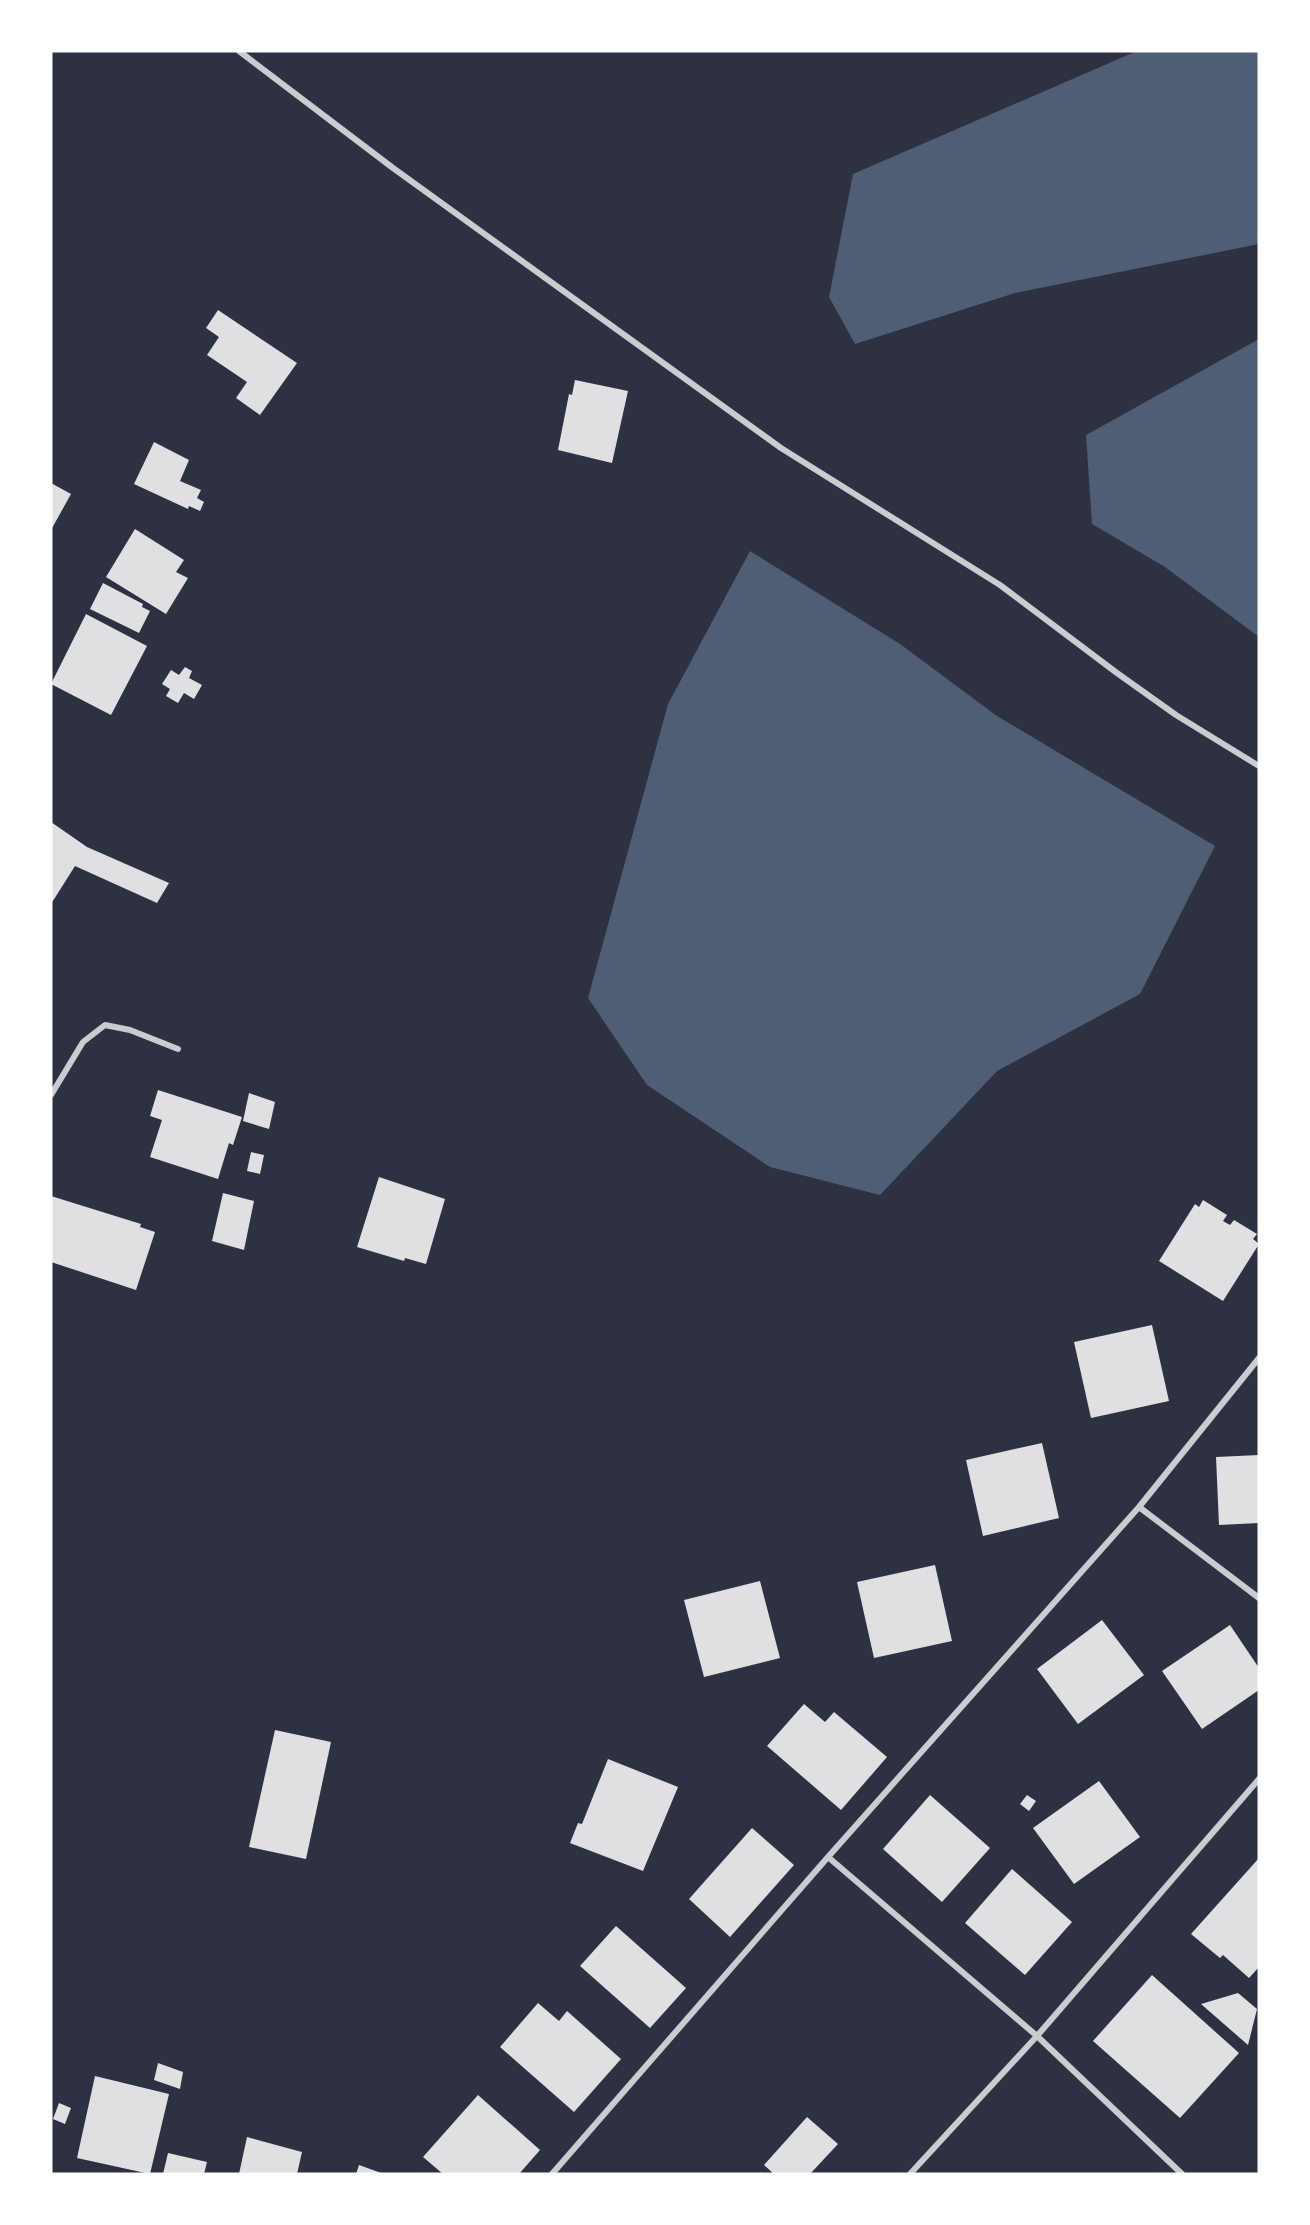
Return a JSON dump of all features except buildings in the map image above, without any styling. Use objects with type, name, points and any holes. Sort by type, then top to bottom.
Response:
[{"type":"street","points":[[239,51],[393,168],[781,447],[1000,585],[1176,715],[1259,766]]},
{"type":"street","points":[[51,1095],[83,1042],[105,1025],[130,1030],[178,1049]]},
{"type":"street","points":[[552,2174],[828,1857],[1139,1507],[1259,1358]]},
{"type":"street","points":[[1139,1507],[1259,1598]]},
{"type":"street","points":[[910,2174],[1037,2036],[1259,1779]]},
{"type":"street","points":[[828,1857],[1037,2036],[1182,2174]]},
{"type":"water","points":[[1137,51],[1259,51],[1259,244],[1015,293],[855,344],[829,297],[853,174]]},
{"type":"water","points":[[1259,339],[1259,637],[1165,567],[1092,524],[1086,435]]},
{"type":"water","points":[[750,551],[900,644],[997,716],[1215,846],[1140,994],[997,1071],[880,1195],[770,1167],[647,1085],[588,998],[668,704]]}]
